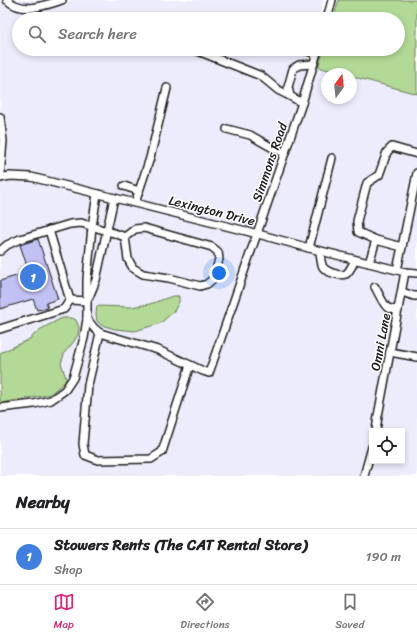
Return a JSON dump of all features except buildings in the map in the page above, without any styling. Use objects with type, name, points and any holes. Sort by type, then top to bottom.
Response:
[{"type":"street","points":[[7,0],[12,5],[26,9],[62,0]]},
{"type":"street","points":[[329,12],[332,0]]},
{"type":"street","points":[[209,56],[261,76],[278,90],[302,103]]},
{"type":"street","name":"Simmons Road","points":[[190,365],[203,372],[209,373],[258,234],[302,103],[316,56]]},
{"type":"street","points":[[290,96],[288,87],[293,69],[299,65],[313,64]]},
{"type":"street","points":[[134,203],[150,158],[167,88]]},
{"type":"street","points":[[0,117],[4,141],[0,164],[1,178]]},
{"type":"street","points":[[227,129],[250,135],[285,153]]},
{"type":"street","points":[[402,247],[376,240],[358,232],[357,221],[367,183],[379,175],[387,152],[392,147],[417,154]]},
{"type":"street","points":[[309,248],[332,158]]},
{"type":"street","points":[[397,270],[417,173]]},
{"type":"street","name":"Lexington Drive","points":[[1,178],[10,176],[31,177],[355,260],[405,272],[417,273]]},
{"type":"street","points":[[124,186],[139,191]]},
{"type":"street","points":[[0,408],[34,404],[51,400],[65,390],[73,378],[84,338],[87,319],[87,279],[92,227],[98,194]]},
{"type":"street","points":[[87,301],[96,280],[114,198]]},
{"type":"street","points":[[0,251],[7,244],[70,224],[81,224],[125,237]]},
{"type":"street","points":[[144,228],[212,247],[218,252],[219,258],[214,278],[208,284],[200,286],[169,278],[143,274],[133,268],[128,259],[125,237],[135,229],[144,228]]},
{"type":"street","points":[[49,230],[70,300]]},
{"type":"street","points":[[369,263],[376,240]]},
{"type":"street","points":[[320,251],[323,269],[340,275],[346,274],[355,260]]},
{"type":"street","name":"Omni Lane","points":[[376,428],[405,272]]},
{"type":"street","points":[[375,287],[384,305],[388,308],[398,310]]},
{"type":"street","points":[[402,292],[417,296]]},
{"type":"street","points":[[70,300],[87,301]]},
{"type":"street","points":[[0,329],[64,309],[70,300]]},
{"type":"street","points":[[87,319],[100,333],[158,350],[190,365],[162,452],[151,459],[98,460],[85,455],[83,444],[88,385],[100,333]]},
{"type":"street","points":[[390,352],[417,357]]},
{"type":"street","points":[[364,476],[369,458]]},
{"type":"shaded area","points":[[0,0],[324,0],[320,12],[12,12],[12,56],[306,56],[304,63],[322,68],[321,104],[357,104],[357,78],[417,94],[417,476],[0,476]]},
{"type":"green space","points":[[339,0],[417,0],[417,94],[357,78],[357,68],[318,67],[322,56],[405,56],[405,12],[335,12]]},
{"type":"green space","points":[[173,296],[179,296],[179,302],[174,311],[161,323],[135,331],[115,329],[101,325],[97,321],[97,306],[130,307],[150,304]]},
{"type":"green space","points":[[62,318],[72,318],[76,320],[79,327],[78,335],[65,352],[61,363],[66,378],[65,382],[50,394],[0,403],[0,353],[28,340],[41,329]]},
{"type":"place","name":"Stowers Rents (The CAT Rental Store)","points":[[33,277]]}]
